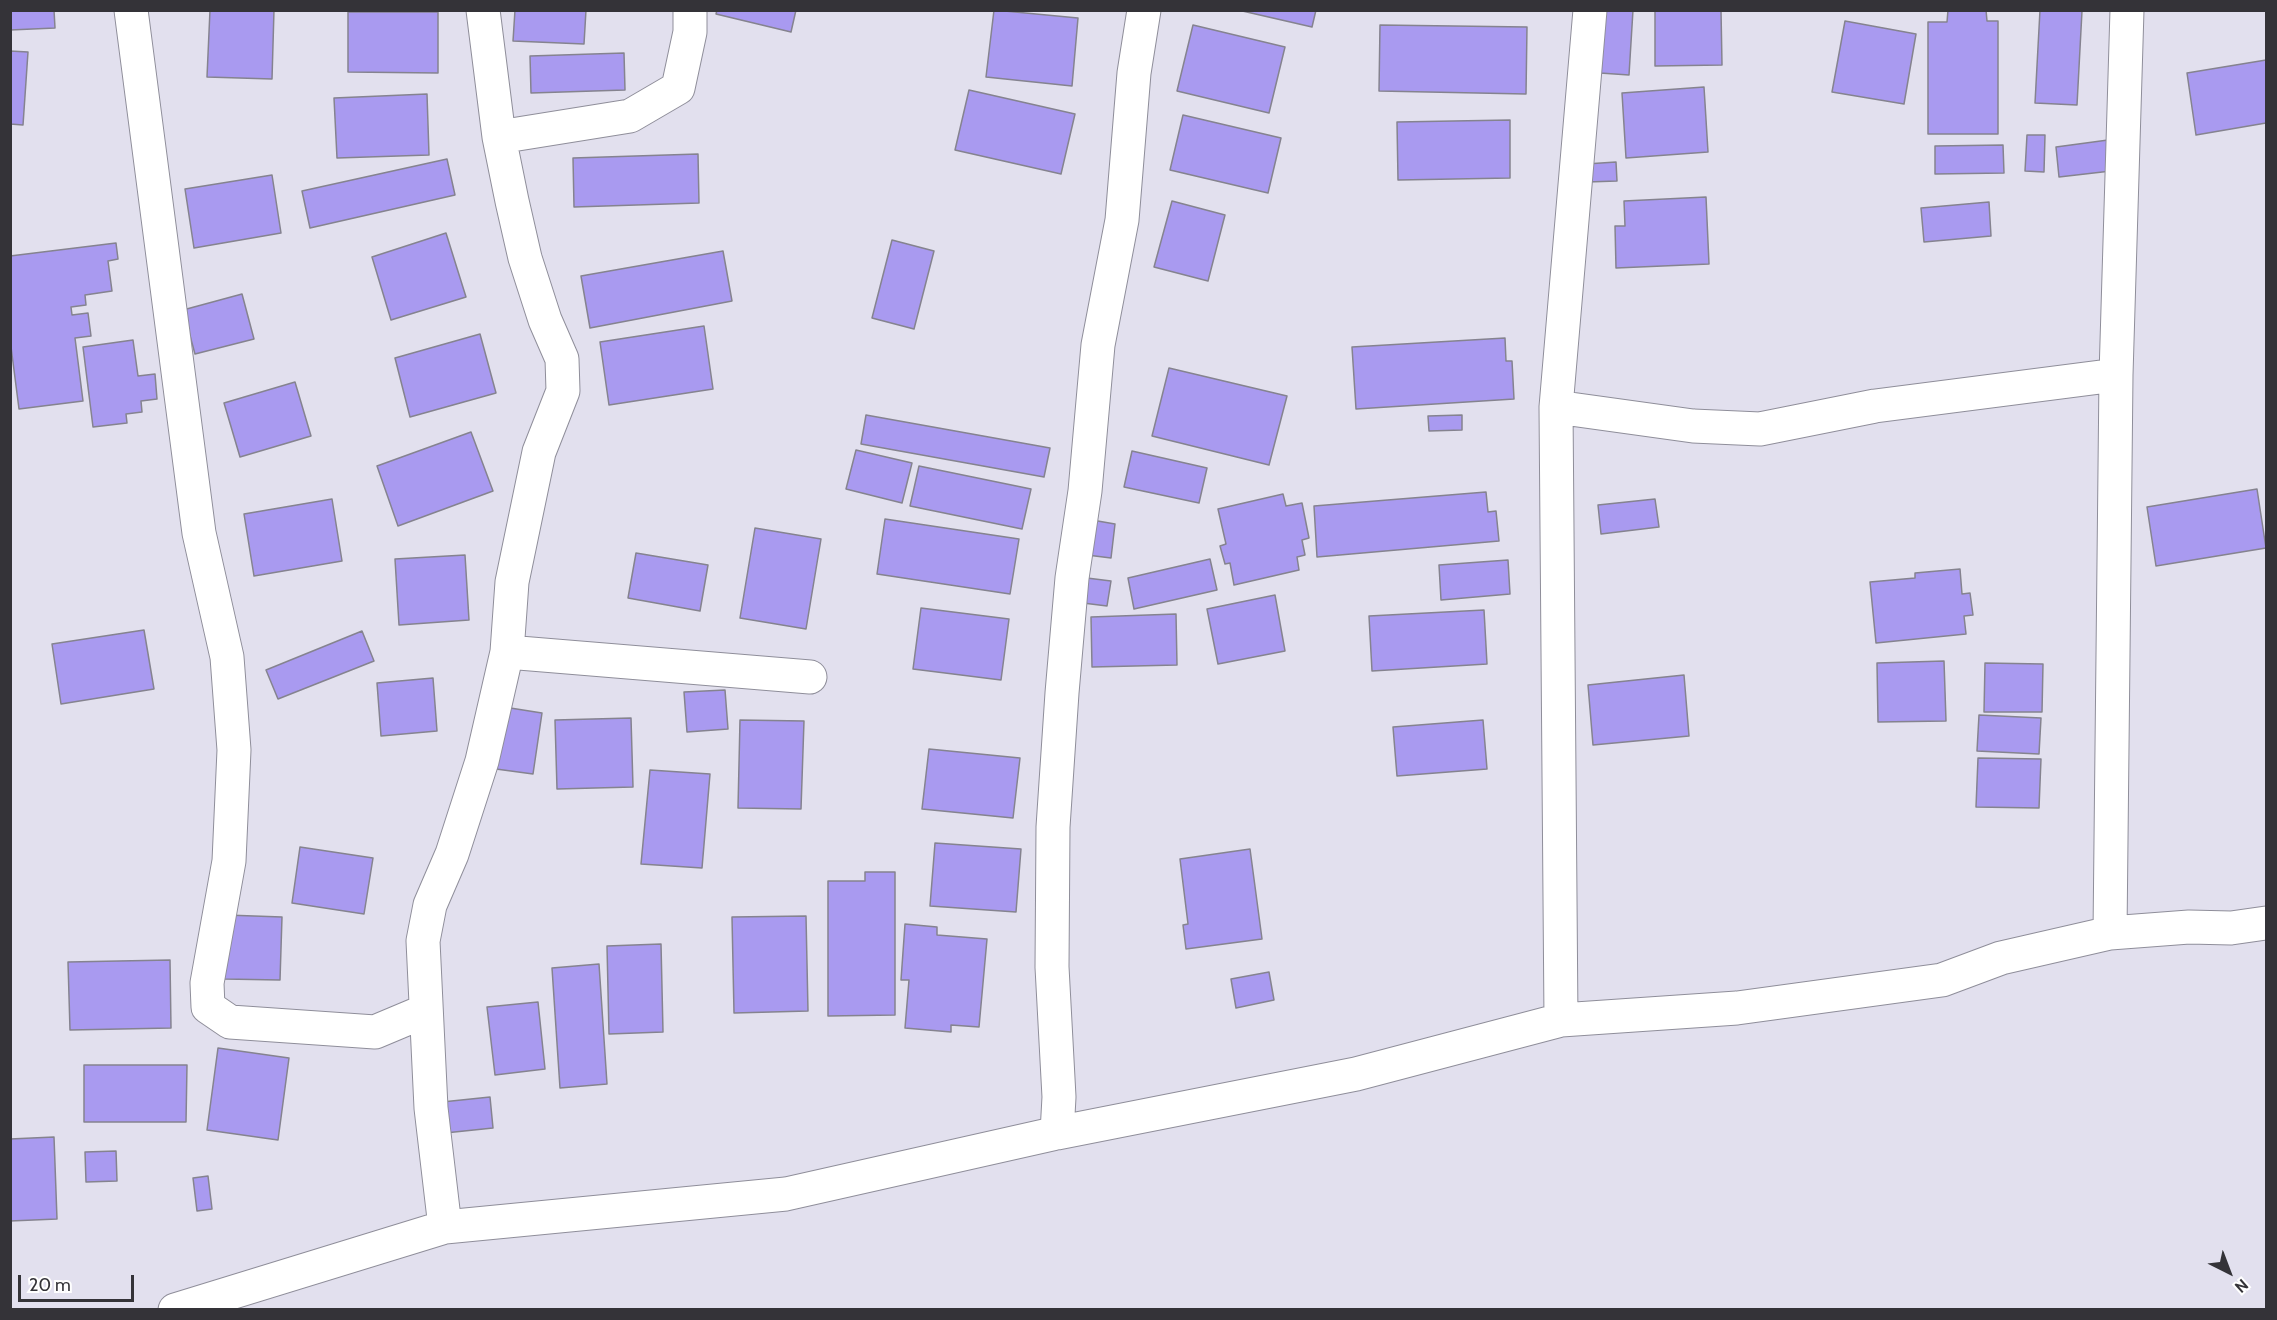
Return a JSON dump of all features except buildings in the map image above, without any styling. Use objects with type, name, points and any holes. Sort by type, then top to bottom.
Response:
[{"type":"street","points":[[131,10],[199,534],[228,668],[234,750],[229,861],[207,983],[208,1006],[230,1022],[375,1032],[426,1011]]},
{"type":"street","points":[[445,1227],[431,1108],[423,941],[430,905],[452,854],[482,761],[507,652],[512,582],[539,452],[563,391],[562,359],[544,320],[525,258],[499,137],[483,10]]},
{"type":"street","points":[[499,137],[630,116],[678,88],[690,33],[690,10]]},
{"type":"street","points":[[1057,1133],[1059,1096],[1052,967],[1053,839],[1062,693],[1072,578],[1085,491],[1098,345],[1122,220],[1134,73],[1144,10]]},
{"type":"street","points":[[1561,1020],[1556,406],[1590,10]]},
{"type":"street","points":[[2110,933],[2116,375],[2127,10]]},
{"type":"street","points":[[1556,406],[1693,426],[1760,429],[1875,406],[2116,375]]},
{"type":"street","points":[[507,652],[810,677]]},
{"type":"street","points":[[176,1310],[445,1227],[786,1194],[1057,1133],[1356,1074],[1561,1020],[1737,1008],[1942,980],[2001,958],[2110,933],[2189,927],[2230,928],[2266,923]]}]
